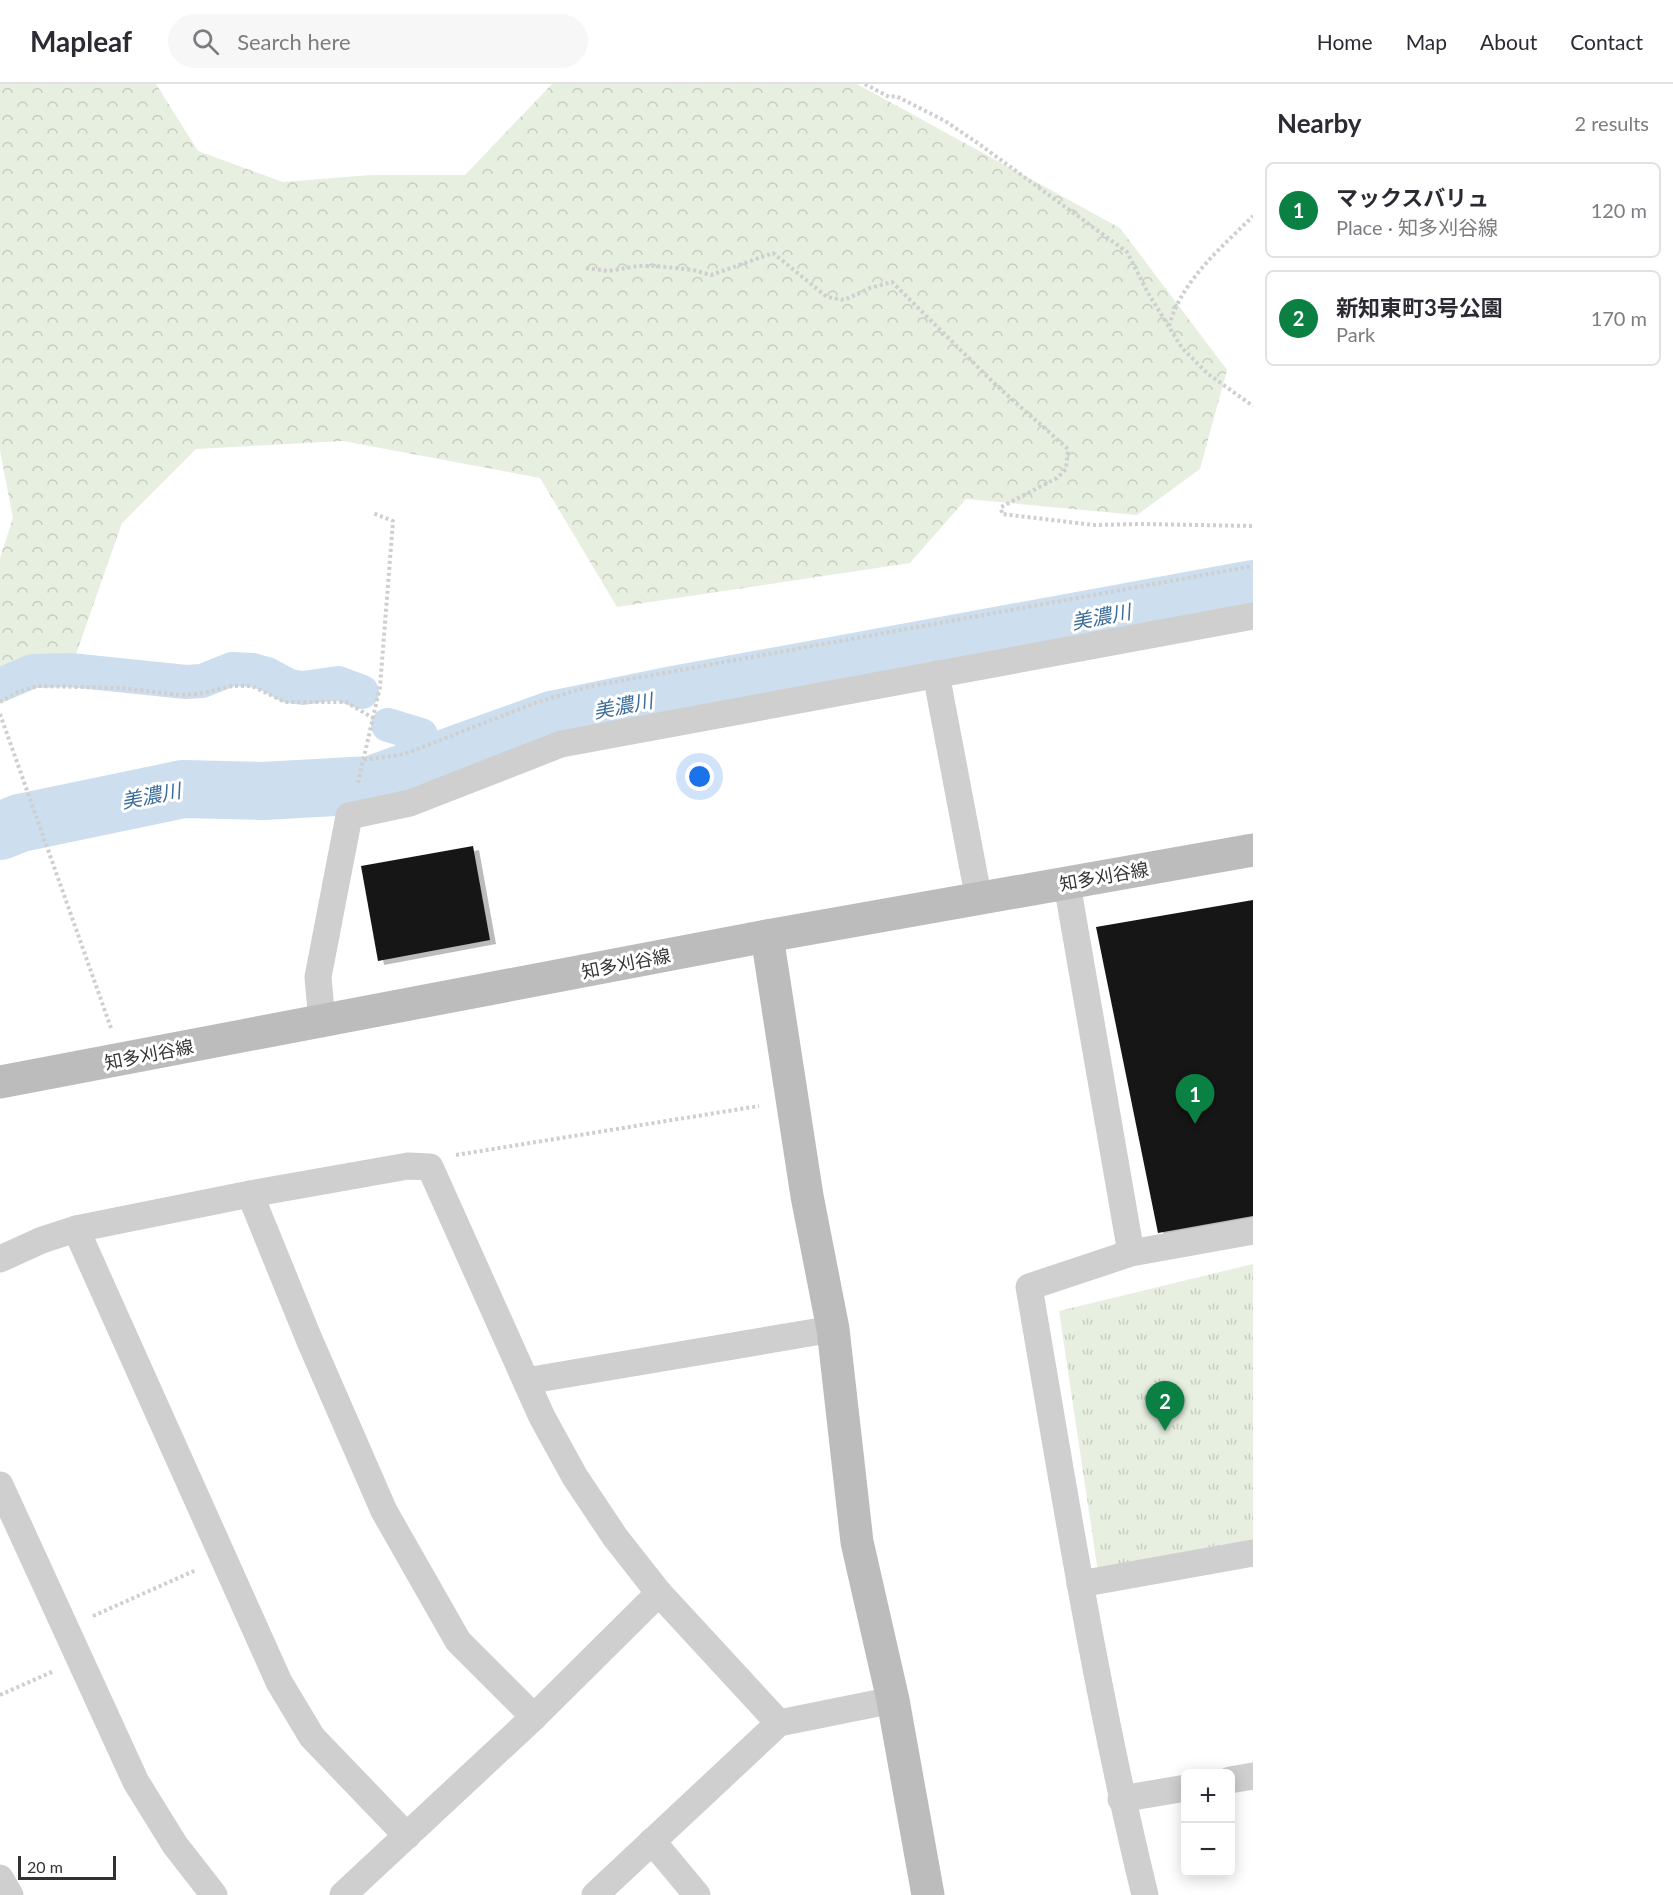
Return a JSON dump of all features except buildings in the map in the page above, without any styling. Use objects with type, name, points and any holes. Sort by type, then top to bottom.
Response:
[{"type":"street","points":[[322,1022],[318,977],[349,816],[410,802],[561,744],[1253,616]]},
{"type":"street","points":[[936,674],[979,900]]},
{"type":"street","name":"知多刈谷線","points":[[0,1082],[767,936],[1253,850]]},
{"type":"street","points":[[1067,884],[1131,1253]]},
{"type":"street","points":[[767,936],[807,1196],[833,1329],[856,1542],[893,1700],[928,1895]]},
{"type":"street","points":[[0,1259],[76,1228],[408,1166],[430,1167],[542,1417],[575,1477],[615,1537],[659,1593],[779,1723]]},
{"type":"street","points":[[250,1194],[309,1339],[384,1511],[458,1641],[534,1718]]},
{"type":"street","points":[[76,1228],[279,1682],[312,1737],[406,1836]]},
{"type":"street","points":[[1145,1895],[1121,1799],[1080,1584],[1029,1287],[1131,1253],[1253,1231]]},
{"type":"street","points":[[526,1381],[833,1329]]},
{"type":"street","points":[[0,1485],[136,1782],[176,1845],[214,1895]]},
{"type":"street","points":[[1080,1584],[1253,1553]]},
{"type":"street","points":[[343,1895],[534,1718],[659,1593]]},
{"type":"street","points":[[594,1895],[779,1723],[893,1700]]},
{"type":"street","points":[[1235,1779],[1253,1776]]},
{"type":"street","points":[[1121,1799],[1181,1789]]},
{"type":"street","points":[[652,1841],[697,1895]]},
{"type":"street","points":[[0,1878],[10,1895]]},
{"type":"path","points":[[865,84],[888,97],[896,96],[945,121],[1127,252],[1148,293],[1182,348],[1208,374],[1253,406]]},
{"type":"path","points":[[1169,327],[1174,308],[1192,280],[1253,216]]},
{"type":"path","points":[[586,268],[608,271],[638,266],[657,266],[693,270],[711,275],[773,253],[827,297],[844,300],[870,288],[892,282],[997,386],[1068,449],[1066,469],[1057,478],[1001,507],[1002,514],[1094,525],[1253,526]]},
{"type":"path","points":[[349,816],[380,687],[393,520],[373,513]]},
{"type":"path","points":[[364,760],[405,754],[535,703],[587,687],[1253,566]]},
{"type":"path","points":[[0,702],[18,692],[37,686],[122,688],[180,695],[252,686],[285,702],[346,702],[373,718]]},
{"type":"path","points":[[0,714],[121,1060]]},
{"type":"path","points":[[430,1167],[439,1157],[792,1101]]},
{"type":"path","points":[[64,1628],[224,1558]]},
{"type":"path","points":[[0,1695],[79,1659]]},
{"type":"green space","points":[[0,84],[156,84],[198,151],[283,182],[371,175],[465,175],[552,84],[857,84],[1120,228],[1227,370],[1200,469],[1137,515],[966,499],[910,563],[617,607],[540,478],[343,441],[196,449],[122,523],[76,654],[7,670],[0,674],[0,558],[13,518],[0,451]]},
{"type":"green space","points":[[1253,1264],[1253,1551],[1100,1585],[1059,1311]]},
{"type":"waterway","name":"美濃川","points":[[0,831],[20,823],[183,789],[263,791],[371,785],[552,720],[674,695],[1253,589]]},
{"type":"waterway","points":[[0,685],[33,671],[70,670],[186,682],[202,681],[232,669],[253,670],[267,674],[289,686],[303,688],[338,683],[362,692]]},
{"type":"waterway","points":[[388,725],[421,735]]},
{"type":"place","name":"マックスバリュ","points":[[1195,1124]]},
{"type":"place","name":"新知東町3号公園","points":[[1165,1431]]}]
